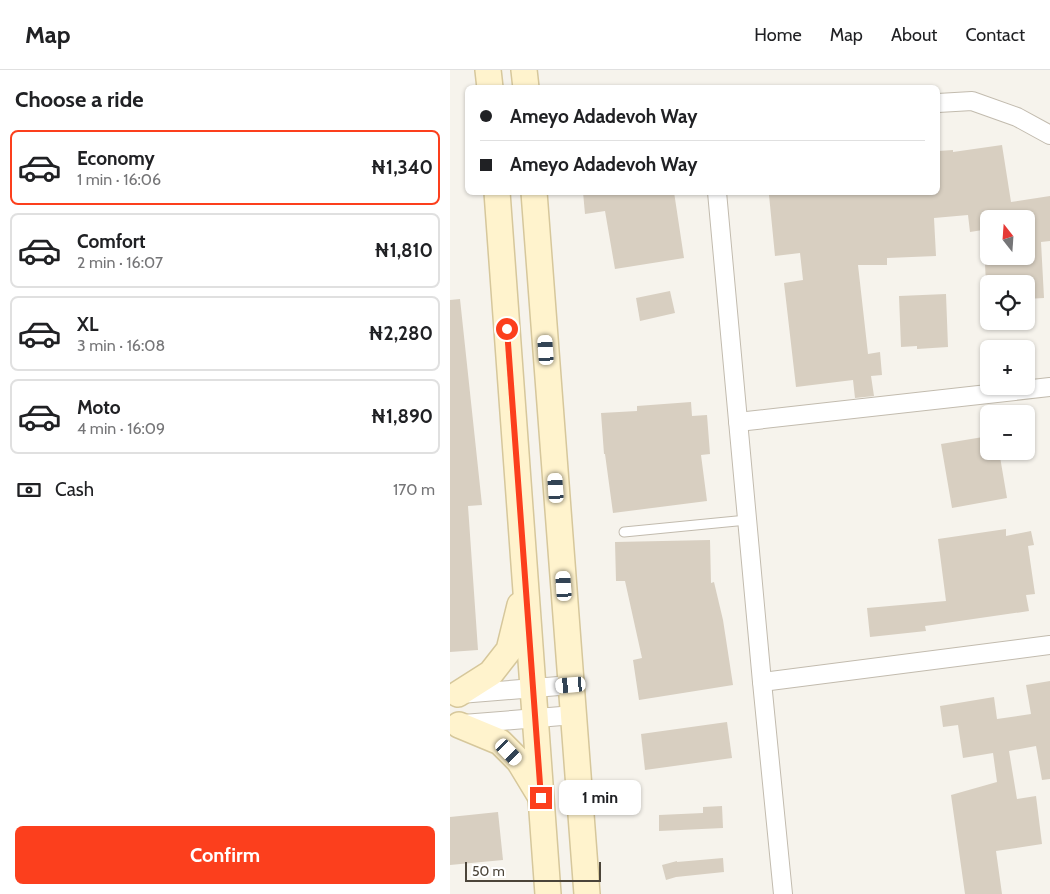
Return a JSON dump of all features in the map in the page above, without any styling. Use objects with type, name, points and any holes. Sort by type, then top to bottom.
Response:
[{"type":"street","points":[[488,70],[490,85]]},
{"type":"street","points":[[524,70],[526,85]]},
{"type":"street","points":[[940,103],[972,102],[1017,117],[1050,135]]},
{"type":"street","points":[[497,195],[548,894]]},
{"type":"street","points":[[534,195],[587,894]]},
{"type":"street","points":[[717,195],[783,894]]},
{"type":"street","points":[[738,422],[1050,387]]},
{"type":"street","points":[[454,695],[491,673],[509,650],[526,584]]},
{"type":"street","points":[[762,682],[1050,644]]},
{"type":"street","points":[[454,695],[571,685]]},
{"type":"street","points":[[454,725],[574,715]]},
{"type":"street","points":[[454,725],[500,742],[519,761],[541,798]]},
{"type":"lane","points":[[624,532],[747,520]]},
{"type":"building","points":[[1002,145],[1011,202],[1050,196],[1050,241],[1041,242],[1044,298],[1035,298],[1035,275],[986,275],[985,265],[1035,265],[1035,210],[980,210],[980,230],[970,232],[968,215],[934,218],[936,256],[887,258],[887,265],[858,265],[868,354],[880,352],[882,375],[871,376],[874,396],[855,398],[853,380],[796,387],[784,283],[803,280],[800,253],[775,256],[769,195],[940,195],[940,151],[953,150],[953,152]]},
{"type":"building","points":[[583,195],[674,195],[684,258],[615,269],[605,211],[585,214]]},
{"type":"building","points":[[670,291],[675,313],[640,321],[636,298]]},
{"type":"building","points":[[946,294],[948,347],[917,349],[917,346],[901,347],[899,296]]},
{"type":"building","points":[[460,299],[482,505],[468,506],[478,650],[450,652],[450,300]]},
{"type":"building","points":[[691,402],[692,416],[707,415],[710,454],[701,455],[707,501],[613,513],[604,454],[601,413],[637,411],[637,406]]},
{"type":"building","points":[[980,438],[980,460],[1001,460],[1007,498],[952,508],[941,444]]},
{"type":"building","points":[[1006,529],[1006,536],[1031,531],[1034,545],[1028,546],[1035,594],[1026,595],[1029,611],[925,626],[926,631],[870,637],[867,608],[946,601],[938,539]]},
{"type":"building","points":[[710,540],[711,583],[714,582],[723,620],[733,685],[639,700],[633,660],[642,658],[625,581],[616,581],[615,542]]},
{"type":"building","points":[[1050,681],[1050,779],[1042,780],[1036,746],[1009,751],[1017,799],[1036,796],[1042,844],[996,851],[1002,894],[965,894],[951,795],[997,782],[993,753],[963,758],[958,725],[943,727],[940,706],[994,697],[997,719],[1031,714],[1026,685]]},
{"type":"building","points":[[727,722],[732,758],[645,770],[641,734]]},
{"type":"building","points":[[722,806],[723,828],[659,831],[659,815],[703,813],[703,807]]},
{"type":"building","points":[[498,812],[503,860],[450,865],[450,817]]},
{"type":"building","points":[[723,858],[724,872],[676,877],[666,880],[662,865],[677,861]]},
{"type":"route","points":[[507,329],[541,798]]}]
